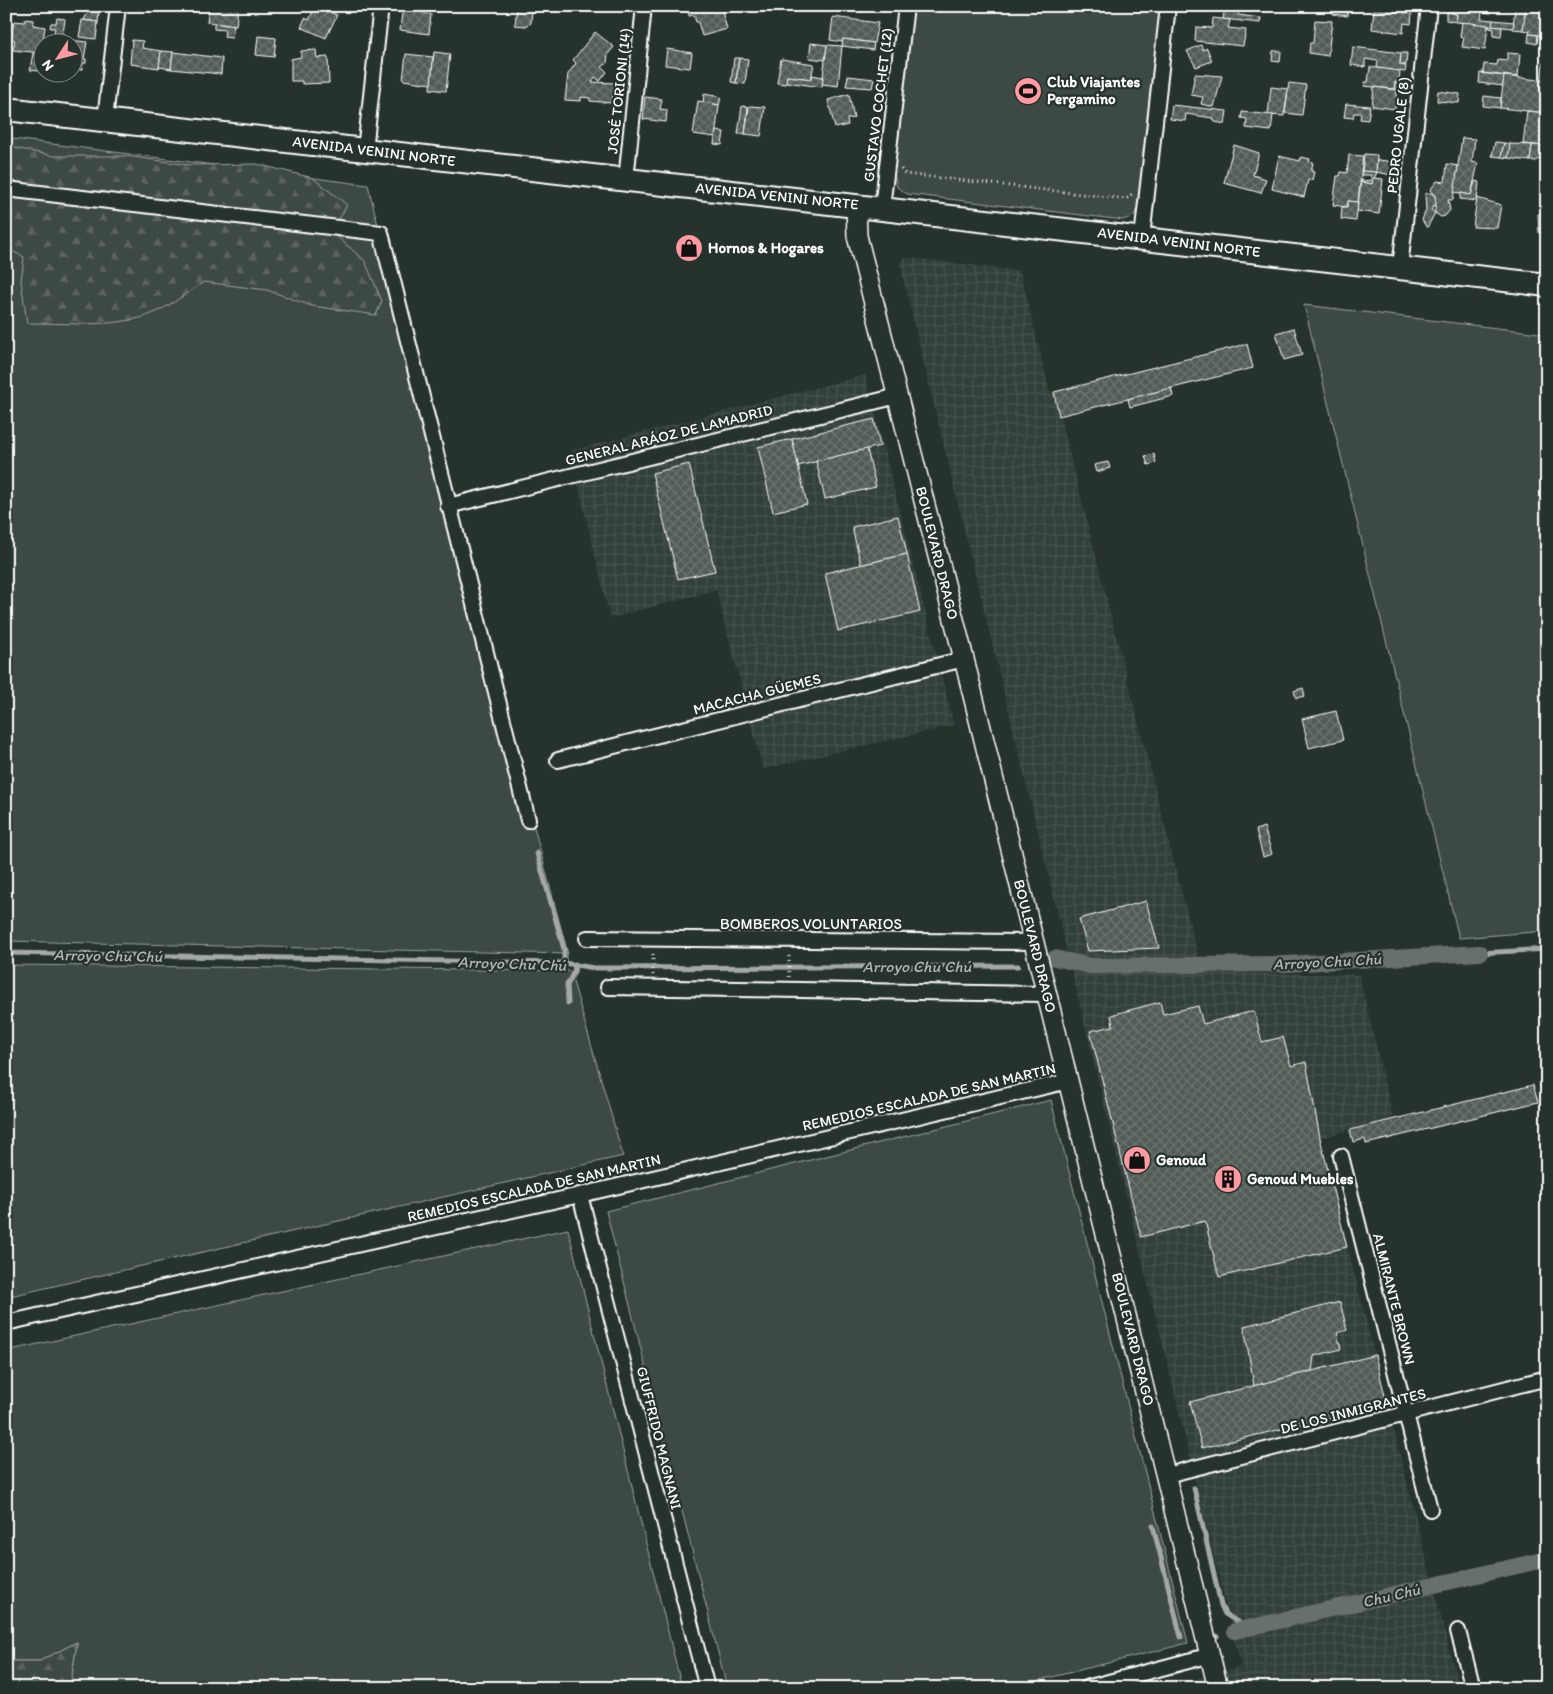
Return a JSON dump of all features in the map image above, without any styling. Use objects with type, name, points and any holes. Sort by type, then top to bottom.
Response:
[{"type":"highway","name":"AVENIDA VENINI NORTE","points":[[6,110],[856,205],[1547,285]]},
{"type":"main road","name":"BOULEVARD DRAGO","points":[[856,205],[857,236],[1069,1081],[1218,1688]]},
{"type":"street","points":[[105,120],[118,6]]},
{"type":"street","points":[[365,150],[381,6]]},
{"type":"street","name":"JOSÉ TORIONI (14)","points":[[626,180],[644,6]]},
{"type":"street","name":"GUSTAVO COCHET (12)","points":[[882,208],[906,6]]},
{"type":"street","points":[[1142,238],[1168,6]]},
{"type":"street","name":"PEDRO UGALE (8)","points":[[1400,268],[1429,6]]},
{"type":"street","points":[[6,188],[381,233],[528,820]]},
{"type":"street","name":"GENERAL ARÁOZ DE LAMADRID","points":[[448,506],[898,396]]},
{"type":"street","name":"MACACHA GÜEMES","points":[[558,760],[964,659]]},
{"type":"street","name":"BOMBEROS VOLUNTARIOS","points":[[587,938],[1035,945]]},
{"type":"street","points":[[608,988],[1045,987]]},
{"type":"street","name":"REMEDIOS ESCALADA DE SAN MARTIN","points":[[6,1323],[580,1195],[1069,1081]]},
{"type":"street","name":"ALMIRANTE BROWN","points":[[1341,1156],[1430,1509]]},
{"type":"street","name":"GIUFFRIDO MAGNANI","points":[[580,1195],[707,1688]]},
{"type":"street","name":"DE LOS INMIGRANTES","points":[[1166,1475],[1547,1378]]},
{"type":"street","points":[[1458,1631],[1473,1688]]},
{"type":"street","points":[[1086,1688],[1210,1656]]},
{"type":"path","points":[[888,165],[900,166],[904,174],[1126,199],[1135,192],[1147,194]]},
{"type":"path","points":[[653,956],[653,978]]},
{"type":"path","points":[[789,958],[789,980]]},
{"type":"shaded area","points":[[904,257],[1020,271],[1050,393],[1054,392],[1202,972],[1359,975],[1393,1118],[1320,1138],[1459,1688],[1161,1688],[1241,1667],[900,265]]},
{"type":"shaded area","points":[[865,375],[954,725],[763,769],[716,590],[610,618],[570,451]]},
{"type":"green space","name":"Club Viajantes Pergamino","points":[[913,6],[1162,6],[1138,206],[1134,216],[1123,220],[907,194],[897,187],[894,175]]},
{"type":"green space","points":[[6,138],[368,185],[448,506],[568,954],[6,941]]},
{"type":"green space","points":[[6,146],[54,156],[127,156],[189,165],[257,164],[313,178],[347,205],[332,232],[365,261],[382,301],[376,315],[312,306],[267,290],[204,282],[165,307],[140,318],[98,324],[27,323],[21,281],[24,257],[6,248]]},
{"type":"green space","points":[[1304,305],[1547,334],[1547,931],[1459,938]]},
{"type":"green space","points":[[6,965],[570,971],[623,1156],[6,1297]]},
{"type":"green space","points":[[1051,1100],[1188,1643],[1008,1688],[727,1688],[606,1211]]},
{"type":"green space","points":[[568,1229],[682,1688],[70,1688],[77,1642],[40,1661],[6,1661],[6,1351]]},
{"type":"green space","points":[[77,1642],[70,1688],[6,1688],[6,1661],[40,1661]]},
{"type":"building","points":[[209,6],[238,6],[236,26],[207,22]]},
{"type":"building","points":[[408,6],[427,6],[426,13],[408,11]]},
{"type":"building","points":[[517,6],[532,7],[531,23],[526,26],[515,25]]},
{"type":"building","points":[[687,6],[725,6],[726,10],[722,11],[727,29],[702,36],[694,15],[689,16]]},
{"type":"building","points":[[1225,6],[1262,6],[1261,12],[1239,10],[1238,15],[1261,18],[1260,23],[1223,19]]},
{"type":"building","points":[[1334,6],[1348,6],[1347,16],[1333,14]]},
{"type":"building","points":[[1373,6],[1410,6],[1409,13],[1374,9]]},
{"type":"building","points":[[1492,6],[1491,13],[1482,12],[1481,19],[1493,20],[1492,26],[1456,22],[1457,14],[1449,12],[1449,7]]},
{"type":"building","points":[[1515,6],[1526,7],[1523,30],[1513,29]]},
{"type":"building","points":[[318,7],[337,15],[326,38],[301,27],[305,18],[309,20],[314,9],[316,10]]},
{"type":"building","points":[[1526,7],[1542,8],[1542,13],[1547,13],[1547,36],[1529,34],[1530,31],[1523,30]]},
{"type":"building","points":[[1374,9],[1412,13],[1411,24],[1404,23],[1403,33],[1372,29]]},
{"type":"building","points":[[89,10],[99,12],[98,22],[84,20]]},
{"type":"building","points":[[406,11],[431,14],[429,34],[400,30],[402,13]]},
{"type":"building","points":[[1446,12],[1457,14],[1456,22],[1446,20]]},
{"type":"building","points":[[833,17],[878,23],[874,43],[843,39],[843,42],[830,40]]},
{"type":"building","points":[[57,18],[65,19],[63,32],[54,32],[55,28],[50,28],[51,23],[56,23]]},
{"type":"building","points":[[1213,18],[1230,20],[1228,28],[1246,30],[1243,46],[1195,41],[1196,27],[1212,28]]},
{"type":"building","points":[[25,19],[33,20],[33,25],[45,27],[44,32],[32,32],[32,52],[13,50],[15,40],[11,39],[14,21],[25,22]]},
{"type":"building","points":[[82,20],[98,22],[96,39],[82,37],[82,32],[80,32]]},
{"type":"building","points":[[1315,20],[1332,21],[1328,56],[1309,53],[1310,43],[1313,43]]},
{"type":"building","points":[[1493,20],[1514,22],[1513,28],[1492,26]]},
{"type":"building","points":[[1462,22],[1488,25],[1485,50],[1462,47],[1464,38],[1460,37]]},
{"type":"building","points":[[214,23],[234,26],[232,38],[224,37],[225,30],[214,29]]},
{"type":"building","points":[[1489,26],[1502,27],[1501,37],[1493,36],[1494,29],[1489,28]]},
{"type":"building","points":[[595,32],[614,47],[608,54],[607,63],[602,67],[607,72],[600,81],[595,77],[592,82],[615,83],[612,103],[590,101],[590,98],[581,97],[581,101],[565,100],[568,74],[576,63],[573,60]]},
{"type":"building","points":[[1529,34],[1538,35],[1537,44],[1528,42]]},
{"type":"building","points":[[258,36],[276,38],[274,57],[256,55]]},
{"type":"building","points":[[843,39],[874,43],[873,50],[842,46]]},
{"type":"building","points":[[132,40],[143,41],[142,48],[161,51],[159,68],[130,64]]},
{"type":"building","points":[[82,41],[87,42],[84,59],[86,59],[86,63],[83,63],[82,70]]},
{"type":"building","points":[[811,43],[827,45],[825,60],[809,58]]},
{"type":"building","points":[[827,45],[842,46],[838,86],[822,84]]},
{"type":"building","points":[[1201,45],[1203,50],[1207,48],[1212,61],[1196,67],[1187,51]]},
{"type":"building","points":[[1353,47],[1401,53],[1400,65],[1406,66],[1405,72],[1377,68],[1378,61],[1365,59],[1365,67],[1351,65]]},
{"type":"building","points":[[667,49],[692,53],[690,68],[665,65]]},
{"type":"building","points":[[316,50],[317,58],[328,57],[329,83],[302,84],[302,81],[291,81],[291,59],[301,57],[301,51]]},
{"type":"building","points":[[161,51],[173,52],[171,69],[159,67]]},
{"type":"building","points":[[1273,51],[1281,51],[1280,62],[1272,61]]},
{"type":"building","points":[[173,52],[222,58],[221,74],[171,69]]},
{"type":"building","points":[[434,52],[450,54],[446,91],[430,89]]},
{"type":"building","points":[[1401,53],[1407,53],[1406,65],[1400,65]]},
{"type":"building","points":[[1507,53],[1520,54],[1518,77],[1483,73],[1484,64],[1497,65],[1498,60],[1507,61]]},
{"type":"building","points":[[406,54],[433,57],[431,84],[403,80]]},
{"type":"building","points":[[734,58],[739,58],[736,83],[731,82]]},
{"type":"building","points":[[739,58],[748,59],[745,84],[736,83]]},
{"type":"building","points":[[1544,58],[1547,58],[1547,81],[1541,80]]},
{"type":"building","points":[[781,59],[814,64],[811,79],[787,76],[786,84],[777,83]]},
{"type":"building","points":[[1370,67],[1400,71],[1399,82],[1395,82],[1394,89],[1364,86],[1365,82],[1368,82]]},
{"type":"building","points":[[1480,73],[1504,76],[1503,86],[1479,83]]},
{"type":"building","points":[[1195,74],[1222,76],[1214,107],[1201,104],[1203,97],[1191,95]]},
{"type":"building","points":[[812,75],[823,77],[822,87],[786,82],[787,76],[812,79]]},
{"type":"building","points":[[848,76],[874,79],[872,88],[846,86]]},
{"type":"building","points":[[1504,76],[1547,81],[1547,113],[1500,108]]},
{"type":"building","points":[[1399,81],[1404,86],[1399,91],[1394,86]]},
{"type":"building","points":[[1289,83],[1306,85],[1302,115],[1285,113]]},
{"type":"building","points":[[1271,87],[1288,89],[1284,116],[1268,115]]},
{"type":"building","points":[[1374,87],[1397,90],[1395,109],[1372,106]]},
{"type":"building","points":[[1438,91],[1460,94],[1459,103],[1437,101]]},
{"type":"building","points":[[704,94],[721,97],[719,105],[703,102]]},
{"type":"building","points":[[849,94],[854,118],[847,119],[848,125],[835,128],[828,100]]},
{"type":"building","points":[[1484,96],[1501,98],[1500,108],[1483,106]]},
{"type":"building","points":[[645,97],[662,99],[660,109],[667,110],[666,122],[643,119]]},
{"type":"building","points":[[698,101],[719,105],[715,137],[693,134]]},
{"type":"building","points":[[1346,104],[1370,106],[1368,120],[1360,119],[1361,113],[1354,113],[1353,118],[1344,117]]},
{"type":"building","points":[[1172,105],[1227,111],[1225,124],[1215,122],[1213,118],[1186,114],[1185,121],[1170,119]]},
{"type":"building","points":[[742,106],[748,107],[745,134],[738,134]]},
{"type":"building","points":[[749,106],[765,107],[761,136],[745,134]]},
{"type":"building","points":[[1527,111],[1547,113],[1545,146],[1523,144]]},
{"type":"building","points":[[1242,112],[1273,115],[1271,131],[1246,128],[1247,119],[1241,118]]},
{"type":"building","points":[[716,131],[724,132],[722,145],[714,144]]},
{"type":"building","points":[[1462,138],[1475,139],[1472,162],[1478,163],[1471,195],[1454,192]]},
{"type":"building","points":[[1495,142],[1504,143],[1501,157],[1492,156]]},
{"type":"building","points":[[1504,143],[1510,144],[1508,158],[1501,157]]},
{"type":"building","points":[[1510,144],[1532,145],[1530,161],[1508,158]]},
{"type":"building","points":[[1234,145],[1259,153],[1253,175],[1266,179],[1261,193],[1224,183]]},
{"type":"building","points":[[1532,145],[1543,146],[1542,157],[1536,161],[1530,161]]},
{"type":"building","points":[[1364,154],[1377,155],[1376,173],[1362,171]]},
{"type":"building","points":[[1349,155],[1363,156],[1358,202],[1348,201],[1347,207],[1333,205],[1337,176],[1340,176],[1341,172],[1347,173]]},
{"type":"building","points":[[1279,156],[1300,161],[1301,157],[1310,159],[1309,162],[1313,163],[1311,171],[1314,172],[1312,180],[1308,180],[1304,197],[1272,189]]},
{"type":"building","points":[[1377,161],[1394,162],[1392,175],[1376,172]]},
{"type":"building","points":[[1447,164],[1458,166],[1453,200],[1448,200],[1450,210],[1445,216],[1441,217],[1435,213],[1435,196],[1430,190],[1437,181],[1445,182]]},
{"type":"building","points":[[1362,171],[1377,172],[1372,184],[1361,182],[1361,180],[1370,181],[1371,175],[1361,175]]},
{"type":"building","points":[[1373,178],[1383,179],[1379,214],[1357,211],[1361,182],[1372,184]]},
{"type":"building","points":[[1475,181],[1479,182],[1477,201],[1460,199],[1461,193],[1471,195]]},
{"type":"building","points":[[1431,193],[1435,196],[1436,204],[1431,209],[1435,213],[1427,228],[1422,220],[1426,210],[1425,194]]},
{"type":"building","points":[[1477,198],[1501,205],[1497,228],[1473,227]]},
{"type":"building","points":[[1348,201],[1358,202],[1356,221],[1341,219],[1342,207],[1347,207]]},
{"type":"building","points":[[1538,214],[1547,214],[1546,233],[1539,233]]},
{"type":"building","points":[[1294,328],[1302,355],[1284,360],[1276,333]]},
{"type":"building","points":[[1247,344],[1253,368],[1059,416],[1054,392]]},
{"type":"building","points":[[1171,388],[1173,396],[1130,407],[1128,399]]},
{"type":"building","points":[[874,419],[880,446],[798,466],[792,439]]},
{"type":"building","points":[[792,439],[807,504],[773,512],[758,447]]},
{"type":"building","points":[[867,449],[876,487],[825,499],[816,461]]},
{"type":"building","points":[[1154,454],[1156,463],[1148,465],[1145,456]]},
{"type":"building","points":[[1108,462],[1110,468],[1096,472],[1094,465]]},
{"type":"building","points":[[689,464],[715,571],[678,579],[652,473]]},
{"type":"building","points":[[898,516],[907,554],[861,565],[852,527]]},
{"type":"building","points":[[907,554],[920,612],[838,631],[825,573]]},
{"type":"building","points":[[1303,688],[1305,696],[1296,698],[1294,691]]},
{"type":"building","points":[[1336,711],[1343,740],[1309,748],[1302,719]]},
{"type":"building","points":[[1264,827],[1272,854],[1263,857],[1256,830]]},
{"type":"building","points":[[1146,901],[1159,948],[1088,951],[1079,919]]},
{"type":"building","name":"Genoud Muebles","points":[[1160,1002],[1163,1014],[1198,1006],[1203,1024],[1254,1011],[1262,1042],[1283,1037],[1291,1066],[1306,1062],[1320,1138],[1347,1247],[1219,1277],[1205,1221],[1141,1237],[1090,1031],[1113,1026],[1111,1015]]},
{"type":"building","points":[[1533,1085],[1538,1102],[1366,1144],[1365,1139],[1353,1142],[1350,1130]]},
{"type":"building","points":[[1340,1302],[1347,1330],[1337,1333],[1341,1349],[1314,1356],[1312,1371],[1254,1386],[1244,1326]]},
{"type":"building","points":[[1375,1355],[1387,1404],[1202,1448],[1190,1402]]},
{"type":"building","points":[[1186,1682],[1188,1688],[1161,1688]]},
{"type":"waterway","points":[[537,853],[564,949],[564,963]]},
{"type":"waterway","name":"Chu Chú","points":[[1480,953],[1547,949]]},
{"type":"waterway","name":"Arroyo Chu Chú","points":[[6,953],[564,963],[594,968],[1018,966]]},
{"type":"waterway","name":"Arroyo Chu Chú","points":[[1055,958],[1090,966],[1286,964],[1480,953]]},
{"type":"waterway","points":[[568,1003],[567,985],[574,972],[575,964]]},
{"type":"waterway","points":[[1194,1488],[1221,1605],[1225,1614],[1247,1628]]},
{"type":"waterway","points":[[1153,1526],[1181,1637]]},
{"type":"waterway","name":"Chu Chú","points":[[1235,1631],[1547,1559]]},
{"type":"place","name":"Club Viajantes Pergamino","points":[[1028,91]]},
{"type":"place","name":"Hornos & Hogares","points":[[689,248]]},
{"type":"place","name":"Genoud","points":[[1137,1160]]},
{"type":"place","name":"Genoud Muebles","points":[[1228,1179]]}]
